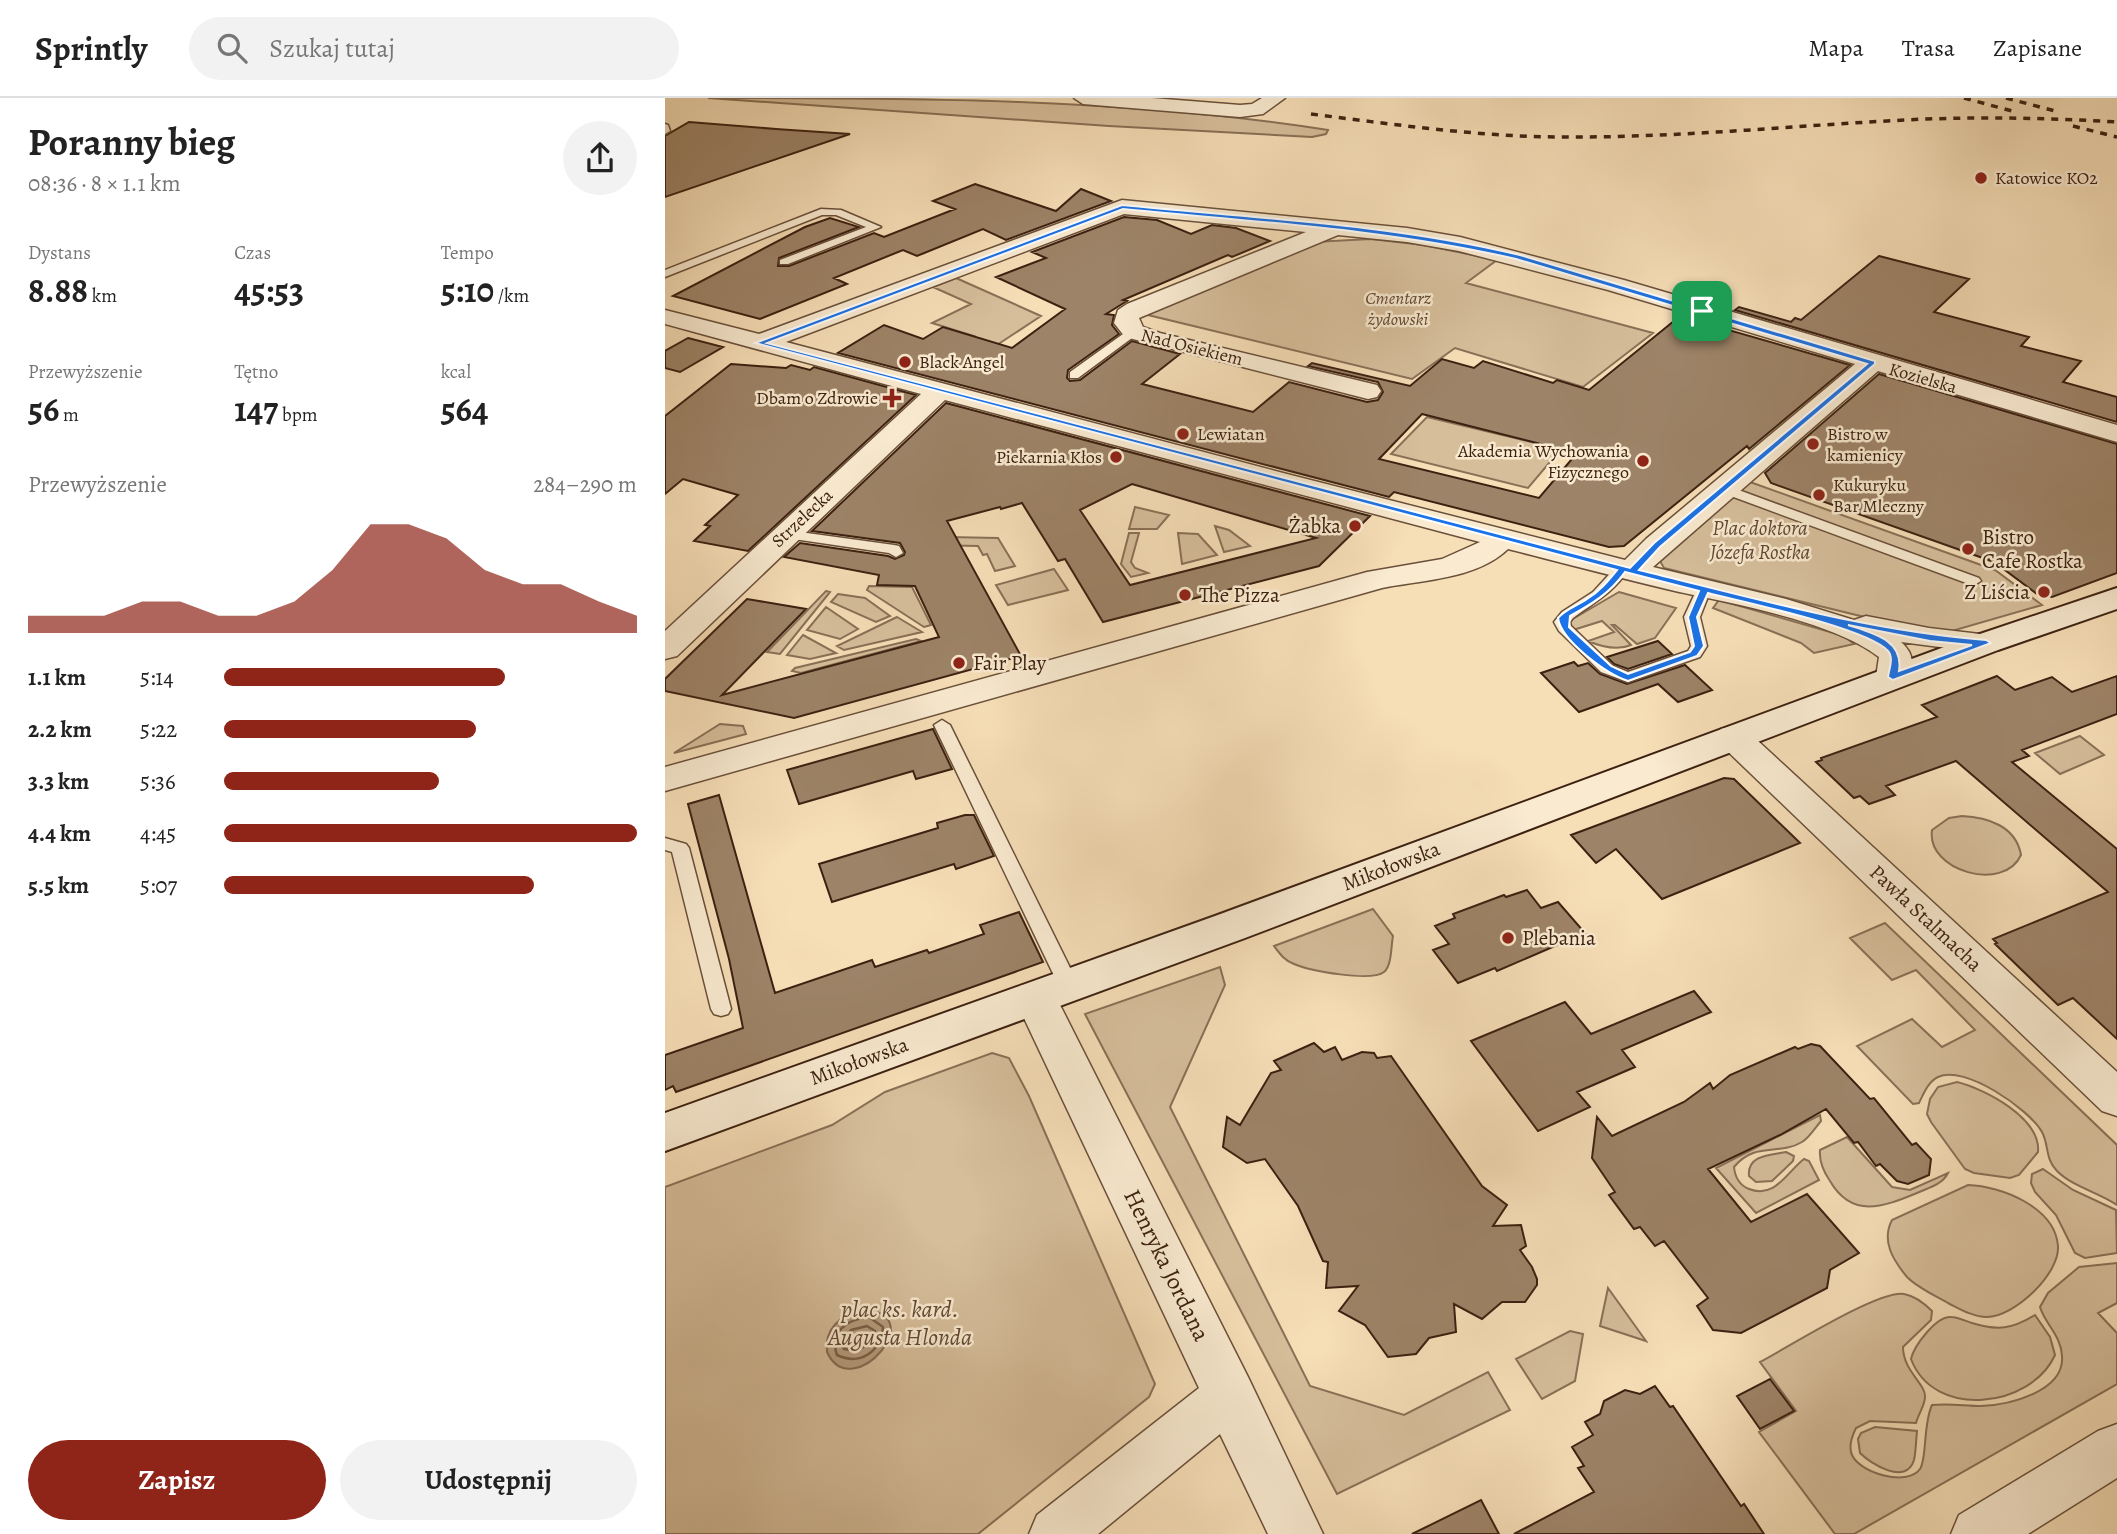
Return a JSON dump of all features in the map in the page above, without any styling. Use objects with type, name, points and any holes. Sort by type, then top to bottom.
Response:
[{"type":"main road","name":"Mikołowska","points":[[665,1132],[1052,992],[1893,677],[2117,598]]},
{"type":"street","points":[[1083,98],[1240,111],[1256,110],[1276,98]]},
{"type":"street","name":"Kozielska","points":[[759,343],[1122,207],[1334,228],[1460,244],[1518,257],[2117,434]]},
{"type":"street","name":"Nad Osiekiem","points":[[1334,228],[1136,309],[1125,319],[1127,327],[1134,332],[1368,391]]},
{"type":"street","points":[[668,319],[1502,538],[1796,612],[1930,638],[1986,643]]},
{"type":"street","points":[[1627,570],[1872,363]]},
{"type":"street","name":"Strzelecka","points":[[665,649],[940,389]]},
{"type":"street","points":[[665,779],[1378,579],[1472,559],[1494,548],[1502,538]]},
{"type":"street","points":[[1796,612],[1871,636],[1892,650],[1896,659],[1893,677]]},
{"type":"street","name":"Pawła Stalmacha","points":[[1733,737],[2117,1099]]},
{"type":"street","name":"Henryka Jordana","points":[[1052,992],[1230,1394],[1296,1534]]},
{"type":"street","points":[[1056,1534],[1230,1394]]},
{"type":"street","points":[[1978,1534],[2117,1449]]},
{"type":"lane","points":[[665,274],[821,212],[837,212],[876,227],[784,262]]},
{"type":"lane","points":[[1074,375],[1134,332]]},
{"type":"lane","points":[[1725,489],[1974,581]]},
{"type":"lane","points":[[785,534],[851,545],[891,547],[896,553]]},
{"type":"lane","points":[[1627,570],[1584,606],[1567,614],[1562,622],[1564,628],[1603,665],[1621,676],[1633,677],[1694,654],[1699,646],[1692,617],[1704,589]]},
{"type":"lane","points":[[942,725],[1052,992]]},
{"type":"lane","points":[[665,844],[680,848],[721,1009]]},
{"type":"green space","points":[[708,98],[863,98],[1097,106],[1252,119],[1328,130],[1326,134],[1312,137],[1109,126]]},
{"type":"green space","name":"Cmentarz żydowski","points":[[1371,239],[1424,245],[1497,260],[1466,283],[1653,333],[1583,387],[1455,348],[1412,379],[1148,315],[1150,311],[1313,242]]},
{"type":"green space","points":[[956,278],[1041,316],[950,376],[925,369],[974,336],[932,323],[971,304],[933,287]]},
{"type":"green space","points":[[1427,417],[1561,449],[1528,488],[1391,454]]},
{"type":"green space","name":"Plac doktora Józefa Rostka","points":[[1750,482],[1995,570],[2042,605],[1938,635],[1664,568],[1660,561]]},
{"type":"green space","points":[[1135,507],[1169,515],[1157,529],[1129,529]]},
{"type":"green space","points":[[1215,526],[1229,530],[1250,546],[1224,552]]},
{"type":"green space","points":[[1129,533],[1139,533],[1131,562],[1135,568],[1148,573],[1131,577],[1121,564]]},
{"type":"green space","points":[[1178,533],[1198,534],[1217,555],[1182,564]]},
{"type":"green space","points":[[948,537],[998,538],[1015,566],[995,571],[987,554],[983,555],[978,546],[927,545]]},
{"type":"green space","points":[[1054,569],[1068,590],[1008,605],[996,585]]},
{"type":"green space","points":[[869,586],[912,587],[931,625],[924,627],[867,590]]},
{"type":"green space","points":[[826,591],[830,592],[780,654],[767,652]]},
{"type":"green space","points":[[1619,592],[1676,608],[1655,638],[1637,644],[1612,625],[1631,645],[1626,647],[1609,647],[1588,641],[1614,632],[1602,621],[1573,630],[1569,624],[1571,620]]},
{"type":"green space","points":[[838,594],[865,598],[890,616],[876,622],[831,602]]},
{"type":"green space","points":[[1719,600],[1844,636],[1854,644],[1814,653],[1801,643],[1713,608]]},
{"type":"green space","points":[[826,607],[858,629],[840,639],[807,630]]},
{"type":"green space","points":[[897,617],[922,632],[844,650],[837,646]]},
{"type":"green space","points":[[803,635],[836,653],[810,659],[787,655]]},
{"type":"green space","points":[[916,639],[921,641],[801,673],[792,671],[795,668]]},
{"type":"green space","points":[[720,724],[743,726],[746,734],[674,753]]},
{"type":"green space","points":[[2080,736],[2104,755],[2060,774],[2035,753]]},
{"type":"green space","points":[[1949,818],[1981,818],[2007,830],[2018,845],[2021,855],[2012,867],[1999,873],[1984,875],[1953,866],[1941,857],[1933,844],[1932,830]]},
{"type":"green space","points":[[1373,909],[1393,936],[1389,965],[1384,972],[1377,975],[1340,974],[1302,967],[1288,961],[1274,946]]},
{"type":"green space","points":[[1885,923],[2117,1145],[2117,1205],[2070,1181],[2057,1171],[2051,1162],[2042,1132],[2035,1122],[1995,1091],[1963,1077],[1949,1075],[1935,1079],[1919,1103],[1913,1104],[1857,1046],[1912,1019],[1942,1047],[1975,1030],[1916,970],[1892,980],[1850,938]]},
{"type":"green space","points":[[1220,967],[1225,985],[1170,1107],[1310,1386],[1404,1415],[1488,1372],[1510,1410],[1337,1494],[1085,1014]]},
{"type":"green space","name":"plac ks. kard. Augusta Hlonda","points":[[992,1053],[1009,1058],[1029,1096],[1155,1384],[1149,1397],[978,1534],[665,1534],[665,1187],[832,1125],[885,1092]]},
{"type":"green space","points":[[1957,1082],[1996,1098],[2031,1128],[2037,1140],[2038,1152],[2019,1175],[2010,1178],[1974,1173],[1965,1169],[1931,1122],[1927,1114],[1930,1099],[1938,1087]]},
{"type":"green space","points":[[1820,1115],[1821,1121],[1802,1142],[1750,1154],[1734,1167],[1740,1183],[1758,1191],[1773,1188],[1804,1159],[1809,1161],[1819,1180],[1756,1213],[1716,1168]]},
{"type":"green space","points":[[1847,1137],[1892,1187],[1910,1190],[1948,1173],[1930,1188],[1904,1198],[1880,1205],[1858,1205],[1839,1193],[1825,1174],[1820,1158],[1820,1150]]},
{"type":"green space","points":[[1786,1152],[1794,1156],[1793,1161],[1772,1181],[1756,1182],[1749,1176],[1749,1169],[1756,1160]]},
{"type":"green space","points":[[2043,1169],[2073,1190],[2116,1210],[2117,1253],[2085,1258],[2075,1253],[2056,1215],[2035,1192],[2031,1183],[2032,1174]]},
{"type":"green space","points":[[1968,1185],[1996,1189],[2024,1201],[2047,1220],[2055,1232],[2057,1257],[2044,1281],[2022,1302],[1998,1315],[1982,1317],[1972,1314],[1921,1288],[1902,1271],[1888,1243],[1892,1220]]},
{"type":"green space","points":[[2117,1263],[2117,1303],[2098,1313],[2117,1333],[2117,1384],[1854,1534],[1835,1534],[1759,1432],[1796,1411],[1760,1362],[1854,1310],[1891,1295],[1908,1295],[1932,1311],[1931,1320],[1903,1347],[1910,1370],[1924,1392],[1923,1407],[1916,1423],[1870,1421],[1856,1428],[1850,1448],[1857,1462],[1874,1472],[1895,1477],[1914,1474],[1920,1469],[1924,1457],[1927,1422],[1932,1405],[1981,1406],[2005,1403],[2033,1394],[2054,1379],[2060,1368],[2061,1349],[2040,1307],[2048,1293],[2079,1267]]},
{"type":"green space","points":[[1608,1288],[1646,1341],[1600,1326]]},
{"type":"green space","points":[[2035,1315],[2050,1337],[2055,1355],[2043,1373],[2026,1387],[2005,1396],[1983,1400],[1960,1399],[1940,1392],[1923,1379],[1911,1359],[1927,1333],[1945,1318],[1951,1317],[1997,1328],[2012,1326]]},
{"type":"green space","points":[[1570,1331],[1583,1334],[1575,1381],[1542,1399],[1516,1359]]},
{"type":"green space","points":[[1875,1427],[1917,1431],[1914,1460],[1910,1468],[1896,1472],[1888,1470],[1860,1453],[1858,1439],[1861,1433]]},
{"type":"water","points":[[860,1310],[881,1314],[890,1324],[889,1337],[881,1351],[868,1363],[853,1368],[839,1366],[827,1352],[828,1337],[840,1320]]},
{"type":"building","points":[[689,122],[850,134],[665,197],[665,136]]},
{"type":"building","points":[[975,184],[1056,211],[1081,189],[1111,201],[1006,240],[983,229],[917,256],[903,250],[834,278],[847,284],[760,319],[673,296],[805,227],[830,218],[859,227],[779,258],[778,266],[789,266],[874,233],[884,237],[955,209],[933,201]]},
{"type":"building","points":[[1124,217],[1157,220],[1191,234],[1212,225],[1236,228],[1270,241],[1232,257],[1228,255],[1123,300],[1127,301],[1106,314],[1114,315],[1112,325],[1119,334],[1068,370],[1067,378],[1070,381],[1080,380],[1132,341],[1180,354],[1142,384],[1253,412],[1289,382],[1367,402],[1378,400],[1383,392],[1378,382],[1308,366],[1312,363],[1410,386],[1442,359],[1474,368],[1483,361],[1553,383],[1557,380],[1589,390],[1680,316],[1850,365],[1749,449],[1747,446],[1624,546],[1609,547],[1394,492],[1389,497],[838,353],[884,325],[923,339],[943,327],[1012,348],[1065,309],[996,277],[1046,258],[1032,252]],"holes":[[[1422,414],[1577,453],[1539,498],[1379,459]]]},
{"type":"building","points":[[1879,256],[1969,279],[1934,312],[2029,337],[2021,346],[2081,361],[2063,382],[2117,397],[2117,422],[1735,310],[1739,307],[1791,322],[1795,318],[1801,320]]},
{"type":"building","points":[[688,338],[723,347],[680,372],[665,368],[665,351]]},
{"type":"building","points":[[731,364],[786,368],[791,365],[810,370],[814,367],[916,395],[748,551],[694,541],[710,526],[705,525],[738,495],[683,479],[665,494],[665,416]]},
{"type":"building","points":[[1879,374],[2117,444],[2117,573],[2052,597],[2037,594],[1994,562],[1771,483],[1765,473]]},
{"type":"building","points":[[946,403],[1370,516],[1319,566],[1103,622],[1065,559],[1058,561],[1022,503],[1001,509],[1000,507],[947,521],[1021,656],[794,718],[665,691],[665,679],[747,599],[806,609],[722,695],[939,637],[915,586],[877,585],[879,575],[784,557],[800,543],[895,559],[905,552],[900,543],[812,531]],"holes":[[[1132,484],[1316,538],[1130,585],[1080,510]]]},
{"type":"building","points":[[1658,641],[1672,654],[1628,669],[1614,664],[1607,657]]},
{"type":"building","points":[[1574,662],[1578,666],[1588,663],[1600,674],[1627,684],[1685,665],[1712,690],[1678,702],[1658,684],[1579,712],[1541,673]]},
{"type":"building","points":[[1997,676],[2015,690],[2052,677],[2072,692],[2117,676],[2117,714],[2022,750],[2029,756],[2012,762],[2117,849],[2117,1039],[2073,998],[2058,1005],[1993,939],[2108,892],[1956,761],[1886,786],[1895,795],[1869,804],[1860,796],[1854,798],[1816,762],[1937,717],[1922,705]]},
{"type":"building","points":[[933,729],[952,769],[916,779],[913,771],[799,804],[787,770]]},
{"type":"building","points":[[1724,778],[1734,779],[1800,843],[1662,899],[1616,849],[1596,863],[1571,835]]},
{"type":"building","points":[[719,795],[775,993],[872,960],[875,967],[927,950],[929,953],[984,934],[980,925],[1019,912],[1043,962],[676,1092],[673,1086],[665,1090],[665,1055],[743,1028],[729,959],[688,804]]},
{"type":"building","points":[[974,815],[994,856],[956,869],[954,864],[832,902],[819,864],[938,828],[937,823]]},
{"type":"building","name":"Plebania","points":[[1527,890],[1541,908],[1558,902],[1585,933],[1497,971],[1495,968],[1458,983],[1433,950],[1449,944],[1435,926],[1455,918],[1453,914],[1504,895],[1506,897]]},
{"type":"building","points":[[1694,991],[1711,1012],[1622,1050],[1635,1067],[1577,1092],[1590,1107],[1538,1131],[1471,1041],[1565,1002],[1591,1034]]},
{"type":"building","points":[[1314,1043],[1324,1052],[1335,1047],[1342,1060],[1362,1052],[1374,1053],[1377,1058],[1391,1056],[1482,1186],[1507,1205],[1493,1226],[1521,1225],[1526,1246],[1520,1250],[1537,1279],[1537,1285],[1525,1302],[1502,1302],[1482,1319],[1454,1304],[1456,1332],[1429,1338],[1416,1354],[1388,1357],[1365,1325],[1339,1311],[1358,1286],[1326,1288],[1328,1262],[1323,1261],[1298,1206],[1265,1159],[1247,1163],[1223,1147],[1227,1117],[1240,1125],[1271,1073],[1281,1070],[1274,1061]]},
{"type":"building","points":[[1811,1044],[1820,1046],[1870,1099],[1874,1098],[1912,1145],[1916,1143],[1931,1159],[1929,1175],[1908,1184],[1897,1181],[1880,1164],[1876,1166],[1858,1142],[1854,1143],[1826,1109],[1780,1135],[1708,1169],[1751,1222],[1807,1194],[1859,1253],[1830,1270],[1827,1288],[1741,1333],[1713,1330],[1697,1306],[1708,1298],[1664,1241],[1655,1246],[1640,1227],[1634,1229],[1609,1195],[1615,1192],[1592,1158],[1597,1117],[1612,1136],[1684,1102],[1710,1083],[1713,1089],[1730,1075],[1795,1047],[1798,1049]]},
{"type":"building","points":[[1770,1379],[1794,1411],[1760,1429],[1737,1396]]},
{"type":"building","points":[[1655,1386],[1670,1407],[1673,1406],[1741,1506],[1744,1504],[1764,1534],[1514,1534],[1594,1492],[1578,1468],[1584,1466],[1572,1447],[1593,1435],[1585,1422],[1600,1414],[1604,1401],[1625,1390],[1640,1394]]},
{"type":"building","points":[[1481,1500],[1499,1534],[1412,1534]]},
{"type":"railway","points":[[1964,98],[2012,111]]},
{"type":"railway","points":[[2006,98],[2059,112]]},
{"type":"railway","points":[[1311,114],[1443,130],[1543,137],[1664,135],[1926,119],[2021,118],[2117,122]]},
{"type":"railway","points":[[2073,126],[2117,137]]},
{"type":"place","name":"Katowice KO2","points":[[1981,178]]},
{"type":"place","name":"Black Angel","points":[[905,362]]},
{"type":"place","name":"Dbam o Zdrowie","points":[[892,398]]},
{"type":"place","name":"Lewiatan","points":[[1183,434]]},
{"type":"place","name":"Bistro w kamienicy","points":[[1813,444]]},
{"type":"place","name":"Piekarnia Kłos","points":[[1116,457]]},
{"type":"place","name":"Akademia Wychowania Fizycznego","points":[[1643,461]]},
{"type":"place","name":"Kukuryku Bar Mleczny","points":[[1819,495]]},
{"type":"place","name":"Żabka","points":[[1355,526]]},
{"type":"place","name":"Bistro Cafe Rostka","points":[[1968,549]]},
{"type":"place","name":"Z Liścia","points":[[2044,592]]},
{"type":"place","name":"The Pizza","points":[[1185,595]]},
{"type":"place","name":"Fair Play","points":[[959,663]]},
{"type":"place","name":"Plebania","points":[[1508,938]]},
{"type":"route","points":[[1702,311],[1518,257],[1460,244],[1408,235],[1122,207],[759,343],[1502,538],[1601,562],[1622,569],[1704,589],[1796,612],[1871,636],[1892,650],[1896,659],[1893,677],[1986,643],[1930,638],[1796,612],[1704,589],[1692,617],[1699,646],[1694,654],[1628,677],[1607,669],[1564,628],[1562,622],[1567,614],[1592,601],[1611,585],[1622,569],[1632,571],[1657,545],[1872,363],[1702,311]]}]
